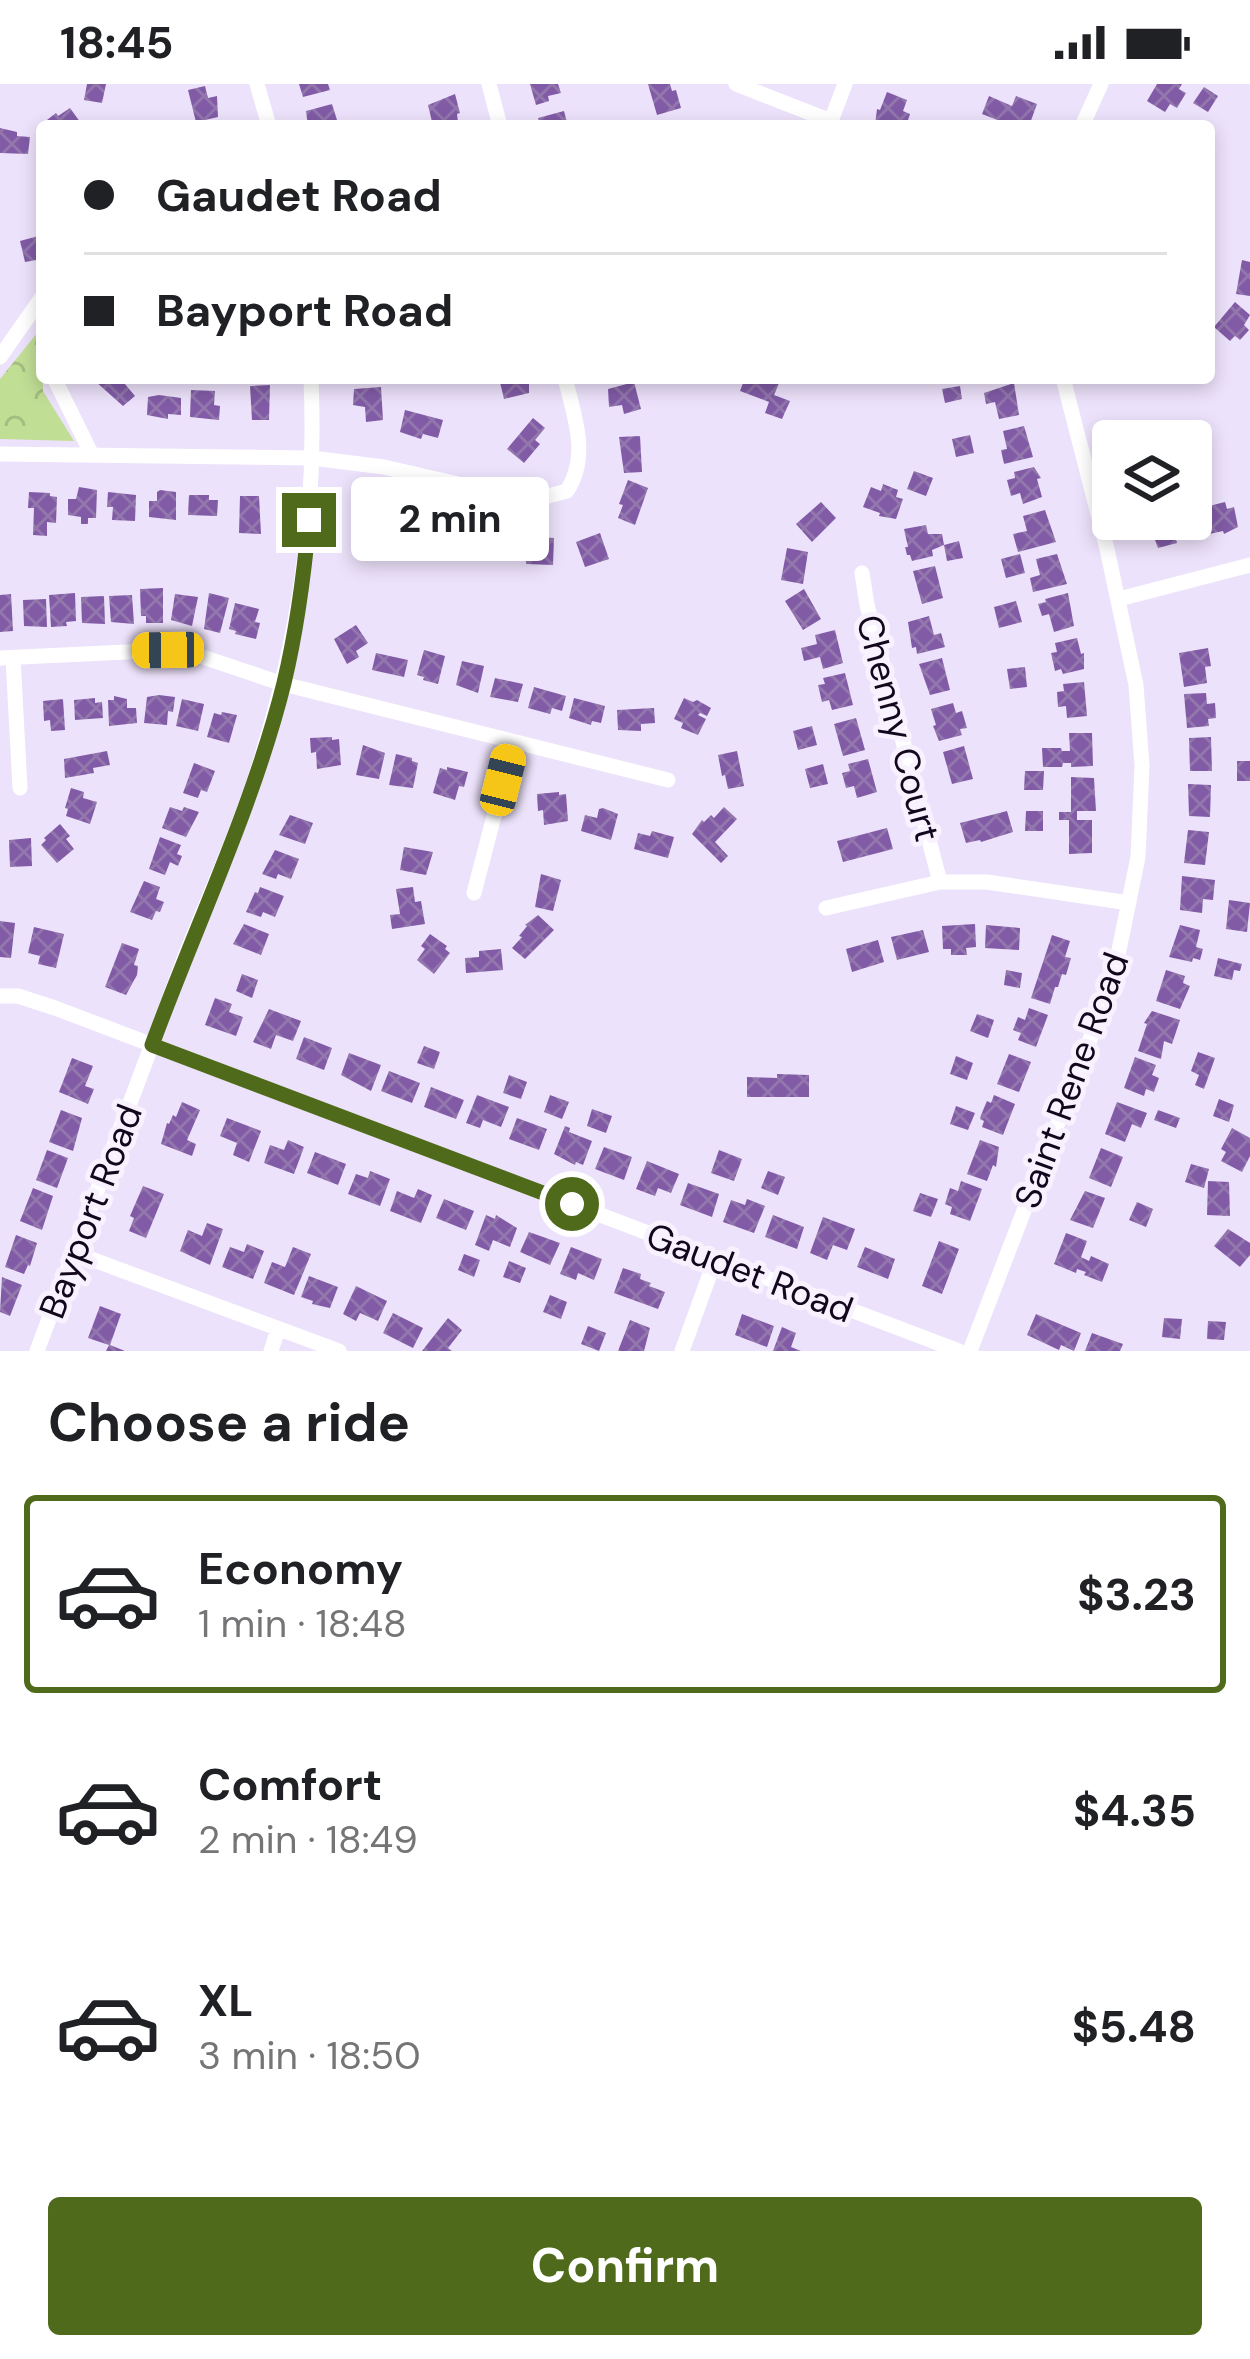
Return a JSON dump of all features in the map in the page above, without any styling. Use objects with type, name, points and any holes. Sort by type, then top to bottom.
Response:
[{"type":"street","points":[[257,84],[267,120]]},
{"type":"street","points":[[489,84],[498,120]]},
{"type":"street","points":[[736,84],[823,120]]},
{"type":"street","points":[[831,120],[845,84]]},
{"type":"street","points":[[1085,120],[1101,84]]},
{"type":"street","points":[[0,357],[36,306]]},
{"type":"street","points":[[57,384],[92,455]]},
{"type":"street","name":"Bayport Road","points":[[37,1351],[252,787],[283,685],[303,587],[312,458],[311,384]]},
{"type":"street","points":[[0,454],[312,458],[384,467],[519,498],[541,498],[567,491],[578,469],[581,448],[566,384]]},
{"type":"street","name":"Saint Rene Road","points":[[970,1351],[1099,1016],[1118,955],[1138,857],[1142,766],[1136,685],[1065,384]]},
{"type":"street","points":[[1119,599],[1250,565]]},
{"type":"street","name":"Chenny Court","points":[[862,573],[940,882]]},
{"type":"street","points":[[20,788],[7,658],[168,650],[194,654],[283,685],[668,780]]},
{"type":"street","points":[[474,893],[513,742]]},
{"type":"street","points":[[826,908],[940,882],[987,882],[1129,903]]},
{"type":"street","name":"Gaudet Road","points":[[0,996],[37,1002],[959,1351]]},
{"type":"street","points":[[75,1253],[339,1351]]},
{"type":"street","points":[[682,1351],[715,1260]]},
{"type":"street","points":[[271,1351],[278,1329]]},
{"type":"green space","points":[[36,334],[36,384],[43,384],[74,441],[0,439],[0,379]]},
{"type":"building","points":[[87,84],[106,84],[102,103],[84,100]]},
{"type":"building","points":[[299,84],[328,84],[330,90],[303,97]]},
{"type":"building","points":[[530,84],[558,84],[561,93],[536,105]]},
{"type":"building","points":[[648,84],[670,84],[681,108],[657,115]]},
{"type":"building","points":[[1157,84],[1182,84],[1179,89],[1186,93],[1177,108],[1170,104],[1165,112],[1147,101]]},
{"type":"building","points":[[205,86],[208,98],[217,96],[218,117],[196,120],[188,90]]},
{"type":"building","points":[[1204,87],[1218,96],[1208,112],[1193,103]]},
{"type":"building","points":[[887,92],[907,100],[903,111],[910,114],[908,120],[876,120]]},
{"type":"building","points":[[455,94],[458,120],[432,120],[428,105]]},
{"type":"building","points":[[989,96],[1012,106],[1016,96],[1037,104],[1031,120],[997,120],[982,114]]},
{"type":"building","points":[[332,104],[337,120],[307,120],[306,111]]},
{"type":"building","points":[[70,108],[79,120],[47,120]]},
{"type":"building","points":[[564,111],[566,120],[538,120]]},
{"type":"building","points":[[0,128],[30,137],[28,154],[0,153]]},
{"type":"building","points":[[36,237],[36,260],[25,262],[20,241]]},
{"type":"building","points":[[1242,260],[1250,262],[1250,296],[1236,294]]},
{"type":"building","points":[[1235,302],[1250,315],[1244,325],[1249,330],[1240,340],[1235,336],[1230,341],[1215,326]]},
{"type":"building","points":[[98,384],[125,384],[135,396],[123,406]]},
{"type":"building","points":[[500,384],[529,384],[529,393],[504,399]]},
{"type":"building","points":[[635,384],[641,409],[624,414],[622,405],[609,407],[608,389]]},
{"type":"building","points":[[743,384],[779,384],[774,395],[790,401],[782,419],[765,413],[769,402],[740,391]]},
{"type":"building","points":[[1014,384],[1019,415],[999,419],[995,402],[986,404],[984,393]]},
{"type":"building","points":[[270,385],[269,420],[252,420],[250,386]]},
{"type":"building","points":[[960,386],[962,399],[945,403],[942,389]]},
{"type":"building","points":[[381,387],[383,420],[366,422],[365,407],[353,405],[354,389]]},
{"type":"building","points":[[191,390],[215,391],[219,420],[190,417]]},
{"type":"building","points":[[148,397],[181,398],[181,415],[168,414],[168,419],[147,415]]},
{"type":"building","points":[[405,410],[443,420],[438,438],[423,434],[421,439],[400,432]]},
{"type":"building","points":[[533,418],[545,428],[535,440],[540,444],[524,463],[507,449]]},
{"type":"building","points":[[1024,426],[1033,457],[1004,464],[1003,431]]},
{"type":"building","points":[[970,435],[974,453],[956,457],[952,439]]},
{"type":"building","points":[[640,436],[642,472],[624,473],[619,437]]},
{"type":"building","points":[[1034,467],[1041,478],[1037,479],[1042,497],[1023,504],[1020,493],[1011,496],[1007,480],[1015,478],[1014,472]]},
{"type":"building","points":[[914,471],[933,478],[926,496],[907,489]]},
{"type":"building","points":[[628,480],[648,488],[635,525],[618,518]]},
{"type":"building","points":[[883,484],[898,490],[896,497],[903,499],[896,519],[863,507],[871,487],[881,491]]},
{"type":"building","points":[[79,487],[97,490],[96,518],[88,518],[88,524],[68,515],[68,499],[76,499]]},
{"type":"building","points":[[160,490],[176,492],[176,520],[149,517],[149,501],[157,501]]},
{"type":"building","points":[[29,492],[57,497],[56,523],[47,522],[47,536],[33,535]]},
{"type":"building","points":[[108,492],[136,495],[135,521],[112,520]]},
{"type":"building","points":[[189,495],[218,500],[217,516],[188,515]]},
{"type":"building","points":[[240,496],[259,496],[261,534],[239,533]]},
{"type":"building","points":[[821,502],[836,518],[812,542],[796,524]]},
{"type":"building","points":[[1225,502],[1227,509],[1234,507],[1238,527],[1212,533],[1212,505]]},
{"type":"building","points":[[380,503],[391,521],[360,540],[351,526]]},
{"type":"building","points":[[1045,510],[1056,542],[1018,552],[1013,534],[1027,531],[1023,516]]},
{"type":"building","points":[[416,511],[434,520],[430,542],[410,541],[411,537],[402,535],[406,517],[414,519]]},
{"type":"building","points":[[455,522],[475,527],[470,546],[442,539],[446,524],[454,526]]},
{"type":"building","points":[[926,525],[928,534],[942,534],[944,545],[932,550],[933,556],[912,561],[904,529]]},
{"type":"building","points":[[495,533],[515,538],[510,558],[481,551],[485,535],[494,537]]},
{"type":"building","points":[[600,533],[609,559],[585,567],[576,542]]},
{"type":"building","points":[[528,536],[554,538],[553,565],[526,564]]},
{"type":"building","points":[[1155,540],[1176,540],[1177,543],[1158,548]]},
{"type":"building","points":[[959,541],[963,558],[947,561],[944,545]]},
{"type":"building","points":[[787,548],[808,552],[803,584],[781,580]]},
{"type":"building","points":[[1020,554],[1025,573],[1006,578],[1001,559]]},
{"type":"building","points":[[1057,554],[1067,584],[1033,592],[1030,578],[1040,575],[1036,559]]},
{"type":"building","points":[[935,566],[943,598],[922,604],[913,571]]},
{"type":"building","points":[[163,588],[163,623],[146,623],[146,616],[141,616],[140,589]]},
{"type":"building","points":[[804,589],[821,619],[803,630],[785,601]]},
{"type":"building","points":[[75,593],[76,621],[51,627],[49,595]]},
{"type":"building","points":[[209,593],[229,598],[220,633],[204,629]]},
{"type":"building","points":[[1068,593],[1074,626],[1054,632],[1049,614],[1042,616],[1038,604]]},
{"type":"building","points":[[11,594],[13,631],[0,632],[0,595]]},
{"type":"building","points":[[175,594],[198,597],[192,626],[171,620]]},
{"type":"building","points":[[132,595],[134,624],[111,622],[109,596]]},
{"type":"building","points":[[104,596],[105,624],[82,623],[81,597]]},
{"type":"building","points":[[46,599],[47,627],[24,626],[23,600]]},
{"type":"building","points":[[1016,601],[1022,622],[999,628],[994,607]]},
{"type":"building","points":[[235,603],[259,609],[256,639],[229,629]]},
{"type":"building","points":[[929,616],[934,635],[941,633],[945,647],[917,654],[908,622]]},
{"type":"building","points":[[356,625],[368,643],[347,664],[334,639]]},
{"type":"building","points":[[835,630],[843,663],[823,669],[820,657],[804,661],[801,648],[817,644],[815,635]]},
{"type":"building","points":[[1077,638],[1084,669],[1055,671],[1051,653],[1057,652],[1055,643]]},
{"type":"building","points":[[1208,648],[1207,683],[1184,687],[1179,653]]},
{"type":"building","points":[[424,650],[445,656],[438,684],[417,675]]},
{"type":"building","points":[[376,653],[408,660],[404,677],[372,670]]},
{"type":"building","points":[[942,658],[950,690],[930,695],[919,664]]},
{"type":"building","points":[[462,661],[484,666],[478,693],[456,685]]},
{"type":"building","points":[[1025,667],[1027,687],[1010,689],[1007,669]]},
{"type":"building","points":[[845,673],[853,705],[832,710],[829,700],[822,702],[818,685],[825,684],[823,678]]},
{"type":"building","points":[[495,678],[523,684],[518,702],[490,697]]},
{"type":"building","points":[[1084,682],[1087,716],[1067,718],[1066,706],[1058,707],[1057,692],[1064,691],[1063,684]]},
{"type":"building","points":[[534,687],[566,696],[562,711],[552,708],[550,714],[528,708]]},
{"type":"building","points":[[1206,693],[1207,704],[1215,703],[1216,718],[1208,719],[1209,726],[1187,728],[1184,694]]},
{"type":"building","points":[[114,696],[127,699],[127,708],[136,708],[137,723],[109,726],[108,700]]},
{"type":"building","points":[[147,697],[175,697],[167,725],[144,723]]},
{"type":"building","points":[[95,698],[95,703],[102,702],[103,718],[75,720],[74,700]]},
{"type":"building","points":[[574,698],[605,706],[601,723],[569,718]]},
{"type":"building","points":[[684,698],[711,708],[707,716],[698,715],[706,719],[698,735],[681,728],[683,723],[674,719]]},
{"type":"building","points":[[63,699],[65,730],[51,731],[50,720],[44,721],[43,701]]},
{"type":"building","points":[[182,699],[204,704],[198,731],[176,726]]},
{"type":"building","points":[[953,703],[956,713],[962,711],[967,728],[960,729],[962,735],[939,741],[931,709]]},
{"type":"building","points":[[654,708],[655,723],[641,724],[641,731],[618,730],[617,710]]},
{"type":"building","points":[[214,713],[237,715],[229,743],[207,737]]},
{"type":"building","points":[[856,718],[865,750],[843,756],[834,724]]},
{"type":"building","points":[[812,726],[817,745],[798,750],[793,731]]},
{"type":"building","points":[[1069,733],[1092,733],[1093,766],[1043,767],[1042,748],[1070,751]]},
{"type":"building","points":[[1211,737],[1212,771],[1190,771],[1189,738]]},
{"type":"building","points":[[310,738],[339,739],[341,765],[317,769]]},
{"type":"building","points":[[363,745],[385,753],[379,779],[356,775]]},
{"type":"building","points":[[964,746],[973,779],[952,784],[943,752]]},
{"type":"building","points":[[107,751],[110,765],[65,778],[64,759]]},
{"type":"building","points":[[737,751],[744,786],[728,789],[718,755]]},
{"type":"building","points":[[396,754],[418,763],[413,788],[389,785]]},
{"type":"building","points":[[868,759],[877,792],[857,798],[854,786],[846,788],[842,773],[850,771],[848,764]]},
{"type":"building","points":[[1237,761],[1250,761],[1250,781],[1237,781]]},
{"type":"building","points":[[194,763],[215,771],[207,792],[201,790],[198,798],[183,793]]},
{"type":"building","points":[[823,764],[828,784],[810,788],[805,769]]},
{"type":"building","points":[[440,768],[468,772],[455,800],[433,793]]},
{"type":"building","points":[[1025,771],[1044,771],[1043,790],[1024,790]]},
{"type":"building","points":[[1071,777],[1094,778],[1096,811],[1077,811],[1077,820],[1092,820],[1092,853],[1069,854],[1069,820],[1059,820],[1059,812],[1071,812]]},
{"type":"building","points":[[1188,784],[1211,785],[1210,817],[1189,816]]},
{"type":"building","points":[[71,788],[97,802],[90,824],[66,816]]},
{"type":"building","points":[[537,794],[566,794],[568,821],[544,825]]},
{"type":"building","points":[[170,807],[199,812],[186,837],[162,828]]},
{"type":"building","points":[[724,807],[737,819],[715,842],[728,856],[721,863],[692,834],[702,820],[714,818]]},
{"type":"building","points":[[603,808],[618,814],[611,840],[581,831],[585,815],[597,818]]},
{"type":"building","points":[[1007,811],[1013,832],[966,843],[960,823]]},
{"type":"building","points":[[1026,811],[1043,811],[1043,831],[1025,831]]},
{"type":"building","points":[[290,815],[313,823],[305,844],[279,835]]},
{"type":"building","points":[[60,824],[74,849],[57,863],[41,845]]},
{"type":"building","points":[[887,828],[893,849],[843,862],[837,841]]},
{"type":"building","points":[[1188,830],[1209,832],[1205,865],[1184,863]]},
{"type":"building","points":[[652,831],[674,837],[668,858],[634,849],[638,833],[650,836]]},
{"type":"building","points":[[160,837],[181,845],[178,866],[170,862],[165,875],[149,869]]},
{"type":"building","points":[[31,838],[32,866],[10,867],[9,840]]},
{"type":"building","points":[[404,847],[433,852],[426,875],[400,870]]},
{"type":"building","points":[[275,850],[299,859],[291,879],[262,874]]},
{"type":"building","points":[[541,874],[561,880],[553,911],[535,907]]},
{"type":"building","points":[[1182,876],[1215,880],[1213,900],[1203,899],[1202,913],[1180,910]]},
{"type":"building","points":[[144,881],[160,887],[156,899],[164,902],[152,920],[130,912]]},
{"type":"building","points":[[260,887],[284,896],[275,917],[246,912]]},
{"type":"building","points":[[413,887],[425,924],[392,929],[390,915],[400,914],[396,889]]},
{"type":"building","points":[[1229,900],[1250,903],[1247,932],[1226,929]]},
{"type":"building","points":[[538,915],[554,930],[525,959],[512,948],[525,925]]},
{"type":"building","points":[[0,921],[15,923],[11,958],[0,957]]},
{"type":"building","points":[[244,924],[269,934],[261,955],[233,944]]},
{"type":"building","points":[[975,924],[976,947],[966,948],[967,955],[951,955],[951,949],[943,949],[942,926]]},
{"type":"building","points":[[986,925],[1020,928],[1019,950],[985,948]]},
{"type":"building","points":[[1180,925],[1200,930],[1196,947],[1203,949],[1200,960],[1169,957]]},
{"type":"building","points":[[34,927],[64,934],[56,968],[38,964],[40,956],[28,953]]},
{"type":"building","points":[[923,930],[929,952],[897,960],[891,937]]},
{"type":"building","points":[[430,934],[450,953],[434,974],[417,960]]},
{"type":"building","points":[[1052,935],[1070,941],[1065,957],[1071,958],[1050,1004],[1031,998]]},
{"type":"building","points":[[878,940],[884,962],[852,972],[846,949]]},
{"type":"building","points":[[122,943],[139,949],[134,965],[137,975],[126,995],[105,987]]},
{"type":"building","points":[[501,949],[503,970],[466,973],[465,958]]},
{"type":"building","points":[[1218,958],[1242,964],[1240,971],[1234,970],[1232,980],[1214,976]]},
{"type":"building","points":[[1006,970],[1022,973],[1020,988],[1004,985]]},
{"type":"building","points":[[1166,970],[1185,976],[1183,983],[1190,986],[1180,1009],[1156,1001]]},
{"type":"building","points":[[242,974],[258,980],[252,998],[236,991]]},
{"type":"building","points":[[215,998],[232,1004],[229,1012],[243,1017],[236,1036],[205,1025]]},
{"type":"building","points":[[1029,1008],[1048,1015],[1036,1047],[1018,1040],[1021,1033],[1013,1030],[1018,1017],[1025,1020]]},
{"type":"building","points":[[269,1009],[301,1021],[293,1041],[276,1035],[271,1049],[253,1042]]},
{"type":"building","points":[[1152,1011],[1180,1020],[1172,1044],[1164,1041],[1161,1059],[1138,1051]]},
{"type":"building","points":[[977,1014],[994,1020],[988,1038],[970,1031]]},
{"type":"building","points":[[304,1037],[332,1048],[324,1070],[296,1059]]},
{"type":"building","points":[[424,1046],[440,1052],[434,1069],[417,1063]]},
{"type":"building","points":[[1198,1052],[1215,1058],[1204,1089],[1195,1085],[1199,1075],[1191,1071]]},
{"type":"building","points":[[349,1053],[381,1065],[371,1091],[341,1075]]},
{"type":"building","points":[[1009,1054],[1031,1062],[1019,1092],[997,1084]]},
{"type":"building","points":[[956,1056],[973,1063],[967,1080],[950,1074]]},
{"type":"building","points":[[1135,1057],[1156,1065],[1152,1075],[1159,1078],[1154,1092],[1146,1089],[1144,1096],[1124,1088]]},
{"type":"building","points":[[72,1058],[93,1066],[85,1086],[94,1089],[88,1104],[59,1092]]},
{"type":"building","points":[[389,1071],[420,1083],[412,1103],[381,1091]]},
{"type":"building","points":[[777,1074],[809,1075],[809,1097],[747,1097],[747,1077],[777,1078]]},
{"type":"building","points":[[509,1075],[527,1082],[521,1099],[503,1093]]},
{"type":"building","points":[[431,1087],[464,1100],[456,1119],[424,1107]]},
{"type":"building","points":[[477,1095],[509,1107],[501,1127],[483,1120],[480,1128],[466,1123]]},
{"type":"building","points":[[550,1095],[569,1102],[562,1119],[544,1112]]},
{"type":"building","points":[[994,1095],[1015,1104],[1003,1135],[982,1127],[980,1119]]},
{"type":"building","points":[[1219,1099],[1234,1105],[1229,1122],[1213,1116]]},
{"type":"building","points":[[182,1102],[200,1110],[187,1140],[196,1144],[192,1156],[161,1144],[167,1123],[176,1117]]},
{"type":"building","points":[[1117,1102],[1147,1113],[1141,1128],[1132,1124],[1125,1142],[1105,1134]]},
{"type":"building","points":[[956,1106],[975,1113],[968,1130],[950,1124]]},
{"type":"building","points":[[592,1109],[612,1116],[606,1133],[587,1126]]},
{"type":"building","points":[[61,1110],[82,1118],[73,1151],[49,1142]]},
{"type":"building","points":[[1158,1110],[1180,1118],[1176,1128],[1154,1120]]},
{"type":"building","points":[[227,1118],[261,1131],[249,1162],[233,1155],[237,1143],[220,1136]]},
{"type":"building","points":[[517,1118],[547,1129],[539,1150],[509,1139]]},
{"type":"building","points":[[565,1126],[592,1141],[583,1165],[554,1154]]},
{"type":"building","points":[[1232,1128],[1250,1138],[1250,1156],[1242,1172],[1221,1161],[1226,1152],[1221,1149]]},
{"type":"building","points":[[288,1140],[304,1147],[294,1174],[264,1163],[270,1145],[284,1150]]},
{"type":"building","points":[[980,1140],[999,1147],[996,1167],[993,1165],[987,1181],[967,1174]]},
{"type":"building","points":[[604,1147],[632,1157],[624,1180],[595,1169]]},
{"type":"building","points":[[1101,1148],[1123,1157],[1111,1187],[1089,1178]]},
{"type":"building","points":[[47,1150],[68,1158],[57,1188],[36,1180]]},
{"type":"building","points":[[719,1150],[742,1159],[734,1181],[711,1173]]},
{"type":"building","points":[[315,1152],[346,1164],[338,1185],[307,1173]]},
{"type":"building","points":[[647,1161],[679,1174],[671,1193],[658,1188],[655,1196],[636,1189]]},
{"type":"building","points":[[1191,1164],[1209,1169],[1204,1188],[1185,1182]]},
{"type":"building","points":[[370,1171],[390,1179],[380,1206],[348,1194],[356,1174],[368,1178]]},
{"type":"building","points":[[768,1171],[785,1177],[778,1195],[761,1188]]},
{"type":"building","points":[[961,1181],[982,1189],[970,1221],[950,1214],[952,1207],[945,1204],[950,1188],[958,1191]]},
{"type":"building","points":[[1208,1181],[1229,1182],[1230,1216],[1207,1215]]},
{"type":"building","points":[[688,1183],[719,1194],[712,1217],[680,1205]]},
{"type":"building","points":[[143,1186],[164,1194],[146,1238],[129,1231]]},
{"type":"building","points":[[33,1188],[53,1196],[42,1230],[20,1221]]},
{"type":"building","points":[[418,1189],[432,1195],[421,1223],[390,1211],[397,1191],[414,1198]]},
{"type":"building","points":[[1085,1191],[1105,1198],[1093,1228],[1070,1220]]},
{"type":"building","points":[[920,1193],[938,1199],[931,1217],[913,1211]]},
{"type":"building","points":[[444,1199],[474,1211],[466,1230],[436,1218]]},
{"type":"building","points":[[747,1199],[765,1206],[754,1233],[723,1222],[731,1200],[745,1205]]},
{"type":"building","points":[[1137,1202],[1153,1209],[1146,1227],[1129,1220]]},
{"type":"building","points":[[486,1215],[495,1219],[496,1215],[517,1228],[510,1247],[493,1240],[489,1251],[475,1245]]},
{"type":"building","points":[[773,1215],[804,1227],[797,1249],[765,1237]]},
{"type":"building","points":[[823,1217],[855,1229],[847,1250],[833,1245],[827,1260],[810,1253]]},
{"type":"building","points":[[207,1223],[223,1229],[210,1265],[180,1251],[188,1230],[202,1236]]},
{"type":"building","points":[[1228,1229],[1250,1243],[1250,1255],[1240,1267],[1214,1246]]},
{"type":"building","points":[[529,1232],[560,1243],[550,1265],[520,1252]]},
{"type":"building","points":[[1066,1233],[1087,1241],[1081,1257],[1109,1264],[1102,1282],[1084,1275],[1086,1272],[1054,1264]]},
{"type":"building","points":[[16,1235],[37,1243],[24,1274],[5,1267]]},
{"type":"building","points":[[939,1241],[959,1249],[942,1294],[922,1286]]},
{"type":"building","points":[[247,1244],[264,1251],[253,1279],[222,1267],[230,1247],[244,1252]]},
{"type":"building","points":[[293,1247],[311,1254],[294,1295],[264,1283],[272,1262],[285,1267]]},
{"type":"building","points":[[571,1247],[602,1259],[594,1280],[578,1273],[576,1280],[560,1274]]},
{"type":"building","points":[[865,1247],[895,1259],[888,1279],[857,1267]]},
{"type":"building","points":[[464,1254],[480,1260],[474,1277],[458,1270]]},
{"type":"building","points":[[509,1261],[526,1268],[520,1283],[503,1277]]},
{"type":"building","points":[[623,1268],[641,1274],[640,1279],[649,1286],[665,1292],[658,1309],[614,1293]]},
{"type":"building","points":[[309,1276],[338,1287],[330,1308],[301,1297]]},
{"type":"building","points":[[2,1277],[22,1285],[10,1316],[0,1312]]},
{"type":"building","points":[[356,1286],[387,1301],[378,1321],[360,1313],[356,1321],[343,1314]]},
{"type":"building","points":[[550,1295],[567,1302],[561,1319],[543,1312]]},
{"type":"building","points":[[100,1306],[121,1314],[110,1345],[125,1351],[106,1351],[109,1345],[88,1338]]},
{"type":"building","points":[[393,1313],[423,1328],[413,1348],[383,1333]]},
{"type":"building","points":[[742,1314],[774,1326],[767,1347],[735,1335]]},
{"type":"building","points":[[1036,1314],[1081,1333],[1074,1351],[1061,1345],[1059,1350],[1027,1335]]},
{"type":"building","points":[[448,1318],[462,1330],[448,1348],[452,1351],[422,1351]]},
{"type":"building","points":[[1164,1318],[1182,1319],[1180,1339],[1162,1337]]},
{"type":"building","points":[[630,1320],[650,1328],[644,1351],[618,1351]]},
{"type":"building","points":[[1208,1321],[1226,1322],[1224,1340],[1207,1339]]},
{"type":"building","points":[[588,1326],[606,1333],[599,1351],[581,1344]]},
{"type":"building","points":[[782,1327],[796,1333],[791,1347],[801,1351],[773,1351]]},
{"type":"building","points":[[1092,1333],[1123,1344],[1120,1351],[1085,1351]]},
{"type":"route","points":[[309,520],[303,587],[283,685],[252,787],[152,1045],[572,1204]]}]
